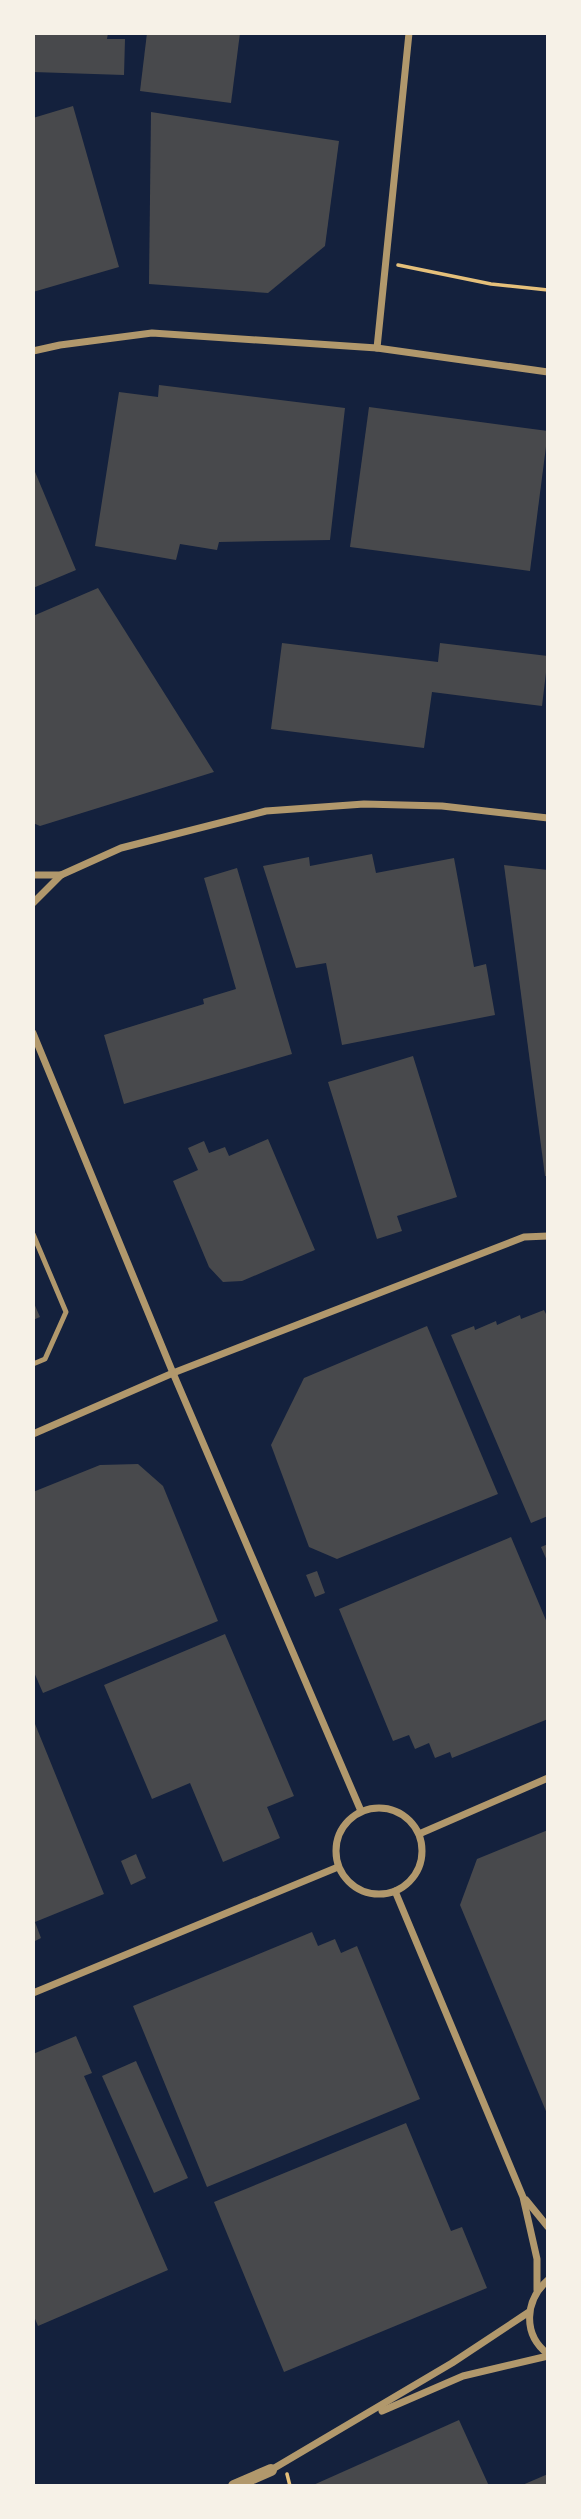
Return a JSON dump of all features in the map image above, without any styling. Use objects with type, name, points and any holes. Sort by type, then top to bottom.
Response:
[{"type":"street","points":[[377,348],[409,33]]},
{"type":"street","points":[[33,351],[152,333],[377,348],[548,372]]},
{"type":"street","points":[[33,903],[61,875],[121,848],[266,811],[364,804],[442,806],[548,818]]},
{"type":"street","points":[[33,875],[61,875]]},
{"type":"street","points":[[33,1033],[173,1373],[361,1811]]},
{"type":"street","points":[[33,1434],[173,1373],[524,1237],[548,1236]]},
{"type":"street","points":[[419,1834],[548,1778]]},
{"type":"street","points":[[377,1807],[393,1809],[407,1817],[419,1834],[422,1845],[420,1865],[411,1879],[395,1891],[378,1894],[362,1891],[351,1884],[338,1867],[335,1848],[339,1833],[348,1820],[361,1811],[377,1807]]},
{"type":"street","points":[[33,1993],[338,1867]]},
{"type":"street","points":[[355,2422],[463,2376],[548,2355],[533,2337],[529,2312],[537,2290],[537,2259],[523,2197],[395,1891]]},
{"type":"street","points":[[523,2197],[548,2227]]},
{"type":"street","points":[[537,2290],[548,2280]]},
{"type":"street","points":[[234,2486],[271,2470],[355,2422],[529,2312]]},
{"type":"lane","points":[[33,1234],[66,1312],[45,1359],[33,1364]]},
{"type":"path","points":[[386,262],[491,284],[548,290]]},
{"type":"building","points":[[33,33],[108,33],[107,39],[125,39],[124,75],[33,72]]},
{"type":"building","points":[[147,33],[240,33],[231,103],[140,91]]},
{"type":"building","points":[[73,106],[119,267],[33,292],[33,118]]},
{"type":"building","points":[[151,112],[339,141],[325,246],[268,293],[149,284]]},
{"type":"building","points":[[159,385],[345,408],[330,540],[219,542],[217,550],[180,544],[176,560],[95,546],[119,392],[158,397]]},
{"type":"building","points":[[369,407],[548,431],[530,571],[350,547]]},
{"type":"building","points":[[33,467],[76,570],[33,588]]},
{"type":"building","points":[[98,588],[214,772],[40,826],[33,823],[33,616]]},
{"type":"building","points":[[282,643],[438,662],[440,643],[548,656],[542,706],[432,692],[424,748],[271,729]]},
{"type":"building","points":[[372,854],[376,873],[454,858],[474,967],[486,964],[495,1015],[342,1045],[326,963],[296,968],[263,866],[309,857],[310,866]]},
{"type":"building","points":[[504,865],[548,870],[548,1176],[545,1176]]},
{"type":"building","points":[[237,868],[292,1054],[124,1104],[104,1035],[204,1004],[203,999],[236,989],[204,878]]},
{"type":"building","points":[[413,1056],[457,1197],[397,1216],[402,1231],[377,1239],[328,1082]]},
{"type":"building","points":[[268,1139],[315,1250],[242,1281],[223,1282],[209,1267],[173,1181],[198,1170],[188,1148],[204,1141],[209,1153],[225,1147],[229,1156]]},
{"type":"building","points":[[33,1301],[40,1317],[33,1320]]},
{"type":"building","points":[[544,1310],[548,1313],[548,1516],[531,1523],[451,1335],[474,1326],[475,1330],[496,1321],[497,1325],[520,1315],[521,1319]]},
{"type":"building","points":[[427,1326],[498,1494],[337,1559],[309,1547],[271,1445],[304,1378]]},
{"type":"building","points":[[138,1464],[163,1486],[218,1621],[43,1693],[33,1670],[33,1492],[100,1465]]},
{"type":"building","points":[[511,1537],[548,1625],[548,1719],[452,1758],[450,1752],[435,1758],[429,1743],[415,1749],[409,1735],[393,1741],[339,1609]]},
{"type":"building","points":[[548,1544],[548,1563],[541,1547]]},
{"type":"building","points":[[317,1571],[325,1593],[315,1597],[306,1575]]},
{"type":"building","points":[[225,1634],[294,1796],[267,1807],[280,1838],[223,1862],[190,1783],[152,1799],[104,1685]]},
{"type":"building","points":[[33,1719],[104,1894],[35,1922],[41,1938],[33,1942]]},
{"type":"building","points":[[548,1830],[548,2116],[460,1905],[477,1859]]},
{"type":"building","points":[[136,1854],[146,1878],[131,1885],[121,1861]]},
{"type":"building","points":[[312,1932],[318,1946],[335,1939],[341,1953],[357,1946],[420,2099],[207,2187],[133,2006]]},
{"type":"building","points":[[76,2036],[92,2073],[84,2076],[168,2270],[38,2326],[33,2314],[33,2054]]},
{"type":"building","points":[[136,2061],[188,2178],[154,2193],[102,2076]]},
{"type":"building","points":[[406,2123],[451,2231],[462,2227],[487,2288],[284,2372],[214,2202]]},
{"type":"building","points":[[459,2420],[489,2486],[311,2486]]},
{"type":"building","points":[[548,2474],[548,2486],[520,2486]]}]
